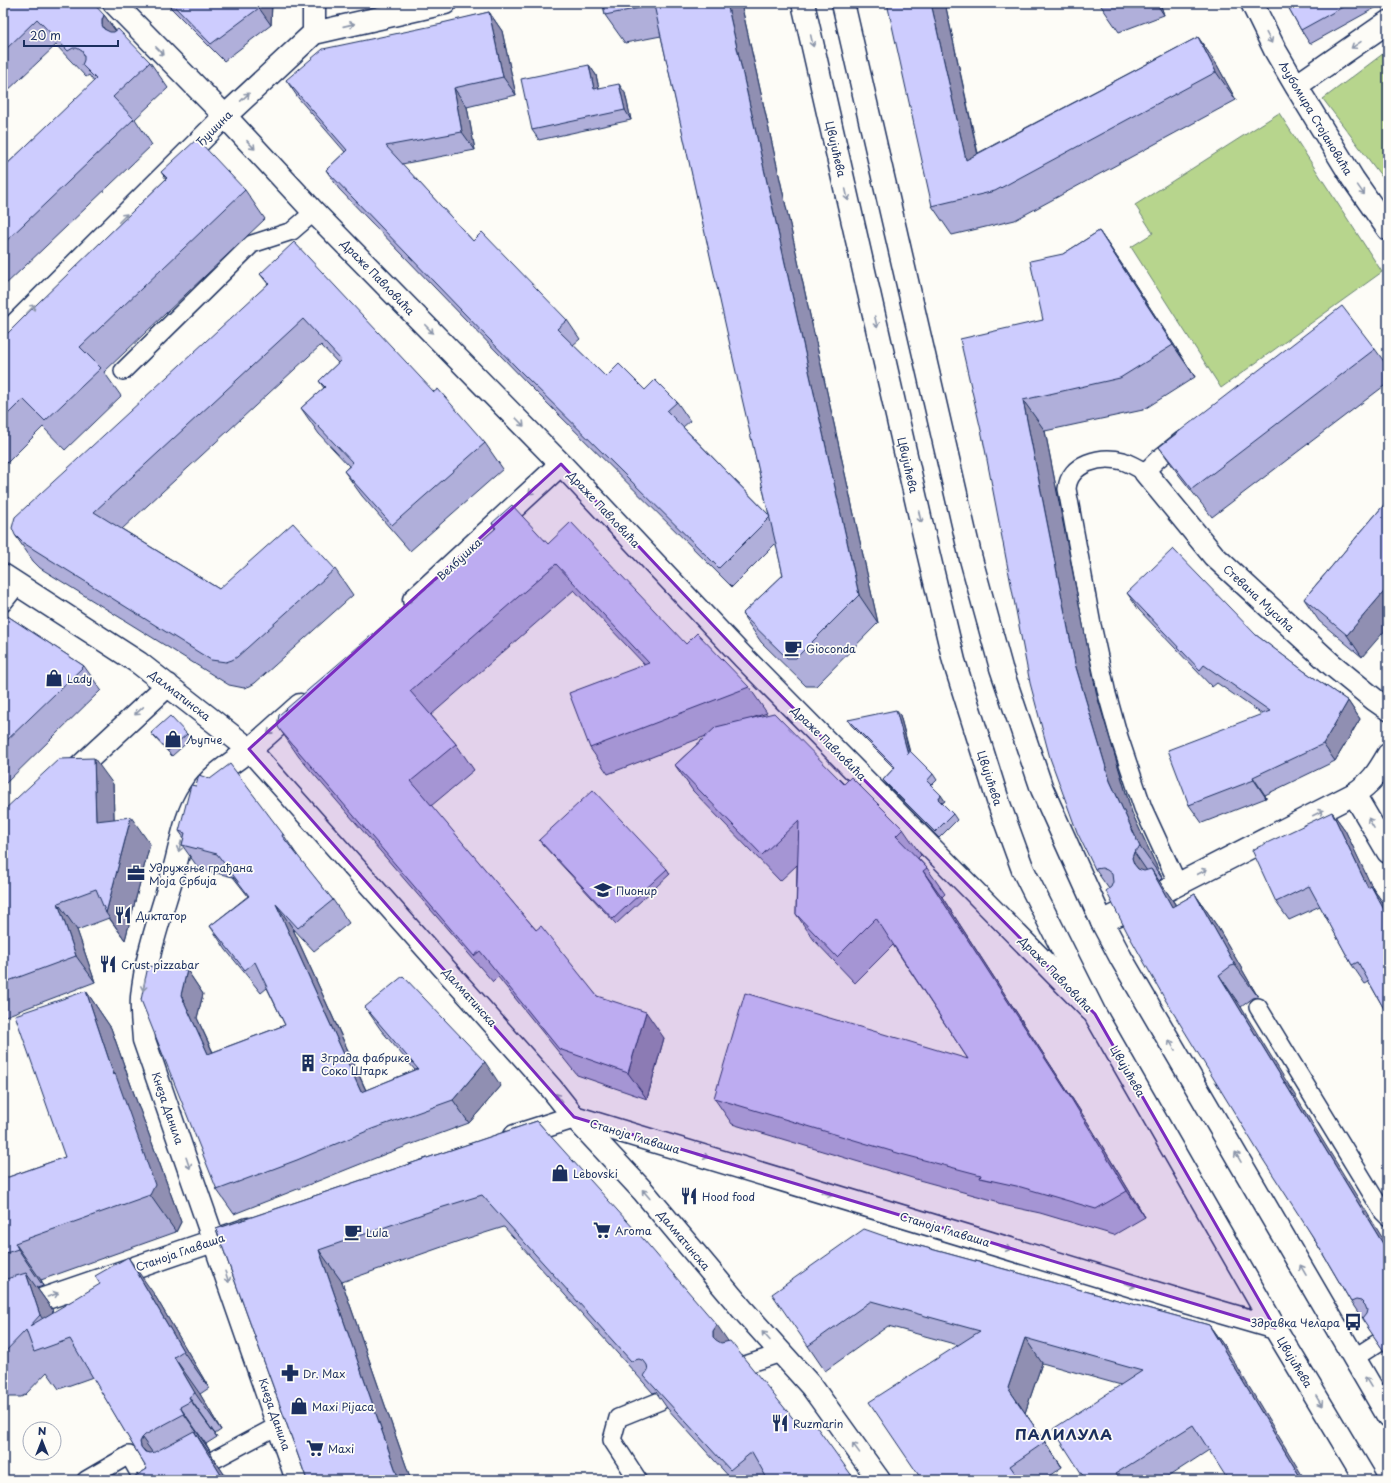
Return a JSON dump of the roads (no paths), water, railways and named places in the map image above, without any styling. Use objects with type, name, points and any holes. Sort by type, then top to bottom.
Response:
[{"type":"street","name":"Драже Павловића","points":[[114,3],[139,39],[225,116],[314,212],[561,464],[743,657],[1095,1014]]},
{"type":"street","points":[[314,3],[314,33],[445,3]]},
{"type":"street","name":"Цвијићева","points":[[803,3],[954,661],[999,804],[1023,870],[1095,1014],[1275,1328],[1366,1480]]},
{"type":"street","points":[[843,3],[971,559],[1000,668],[1042,789],[1102,922],[1125,965],[1388,1416]]},
{"type":"street","name":"Љубомира Стојановића","points":[[1252,3],[1275,50],[1296,86],[1352,179],[1388,229]]},
{"type":"street","points":[[1296,86],[1388,22]]},
{"type":"street","name":"Ђушина","points":[[3,337],[225,116],[314,33]]},
{"type":"street","name":"Велбушка","points":[[400,613],[561,464]]},
{"type":"street","name":"Стевана Мусића","points":[[1145,472],[1214,556],[1331,664],[1388,709]]},
{"type":"street","name":"Далматинска","points":[[10,579],[139,663],[249,750],[551,1088],[574,1117],[643,1191],[742,1309],[812,1387],[879,1480]]},
{"type":"street","points":[[54,790],[168,685]]},
{"type":"street","points":[[249,750],[313,692]]},
{"type":"street","name":"Кнеза Данила","points":[[249,750],[216,775],[200,792],[190,810],[148,961],[142,997],[142,1018],[144,1040],[297,1480]]},
{"type":"street","points":[[1173,887],[1354,794],[1366,786],[1376,776],[1388,755]]},
{"type":"street","points":[[1354,794],[1388,852]]},
{"type":"street","points":[[1102,922],[1123,912]]},
{"type":"street","points":[[495,1143],[574,1117]]},
{"type":"street","name":"Станоја Главаша","points":[[574,1117],[1275,1328]]},
{"type":"street","name":"Станоја Главаша","points":[[3,1313],[265,1223]]},
{"type":"lane","points":[[123,371],[252,244],[292,231],[314,212]]},
{"type":"lane","points":[[288,249],[292,231]]},
{"type":"lane","points":[[1173,887],[1143,808],[1119,737],[1107,694],[1067,489],[1070,478],[1080,466],[1098,460],[1122,461],[1145,472],[1158,459],[1194,430]]},
{"type":"lane","points":[[3,603],[10,579]]},
{"type":"lane","points":[[1258,1007],[1383,1212],[1388,1217]]},
{"type":"lane","points":[[1354,1358],[1379,1342]]},
{"type":"lane","points":[[745,1365],[781,1353]]},
{"type":"lane","points":[[638,1480],[612,1440],[618,1418],[660,1401]]},
{"type":"lane","points":[[176,1480],[244,1442],[279,1425]]},
{"type":"lane","points":[[86,1480],[129,1455],[143,1480]]},
{"type":"place","name":"Gioconda","points":[[793,648]]},
{"type":"place","name":"Lady","points":[[54,678]]},
{"type":"place","name":"Љупче","points":[[173,739]]},
{"type":"place","name":"Удружење грађана Моја Србија","points":[[136,873]]},
{"type":"place","name":"Пионир","points":[[603,890]]},
{"type":"place","name":"Диктатор","points":[[123,915]]},
{"type":"place","name":"Crust pizzabar","points":[[108,964]]},
{"type":"place","name":"Зграда фабрике Соко Штарк","points":[[308,1063]]},
{"type":"place","name":"Lebovski","points":[[560,1173]]},
{"type":"place","name":"Hood food","points":[[689,1196]]},
{"type":"place","name":"Aroma","points":[[602,1230]]},
{"type":"place","name":"Lula","points":[[353,1232]]},
{"type":"place","name":"Здравка Челара","points":[[1353,1322]]},
{"type":"place","name":"Dr. Max","points":[[290,1373]]},
{"type":"place","name":"Maxi Pijaca","points":[[299,1406]]},
{"type":"place","name":"Ruzmarin","points":[[780,1423]]},
{"type":"place","name":"Maxi","points":[[315,1448]]},
{"type":"district","name":"ПАЛИЛУЛА","points":[[1064,1433]]}]
